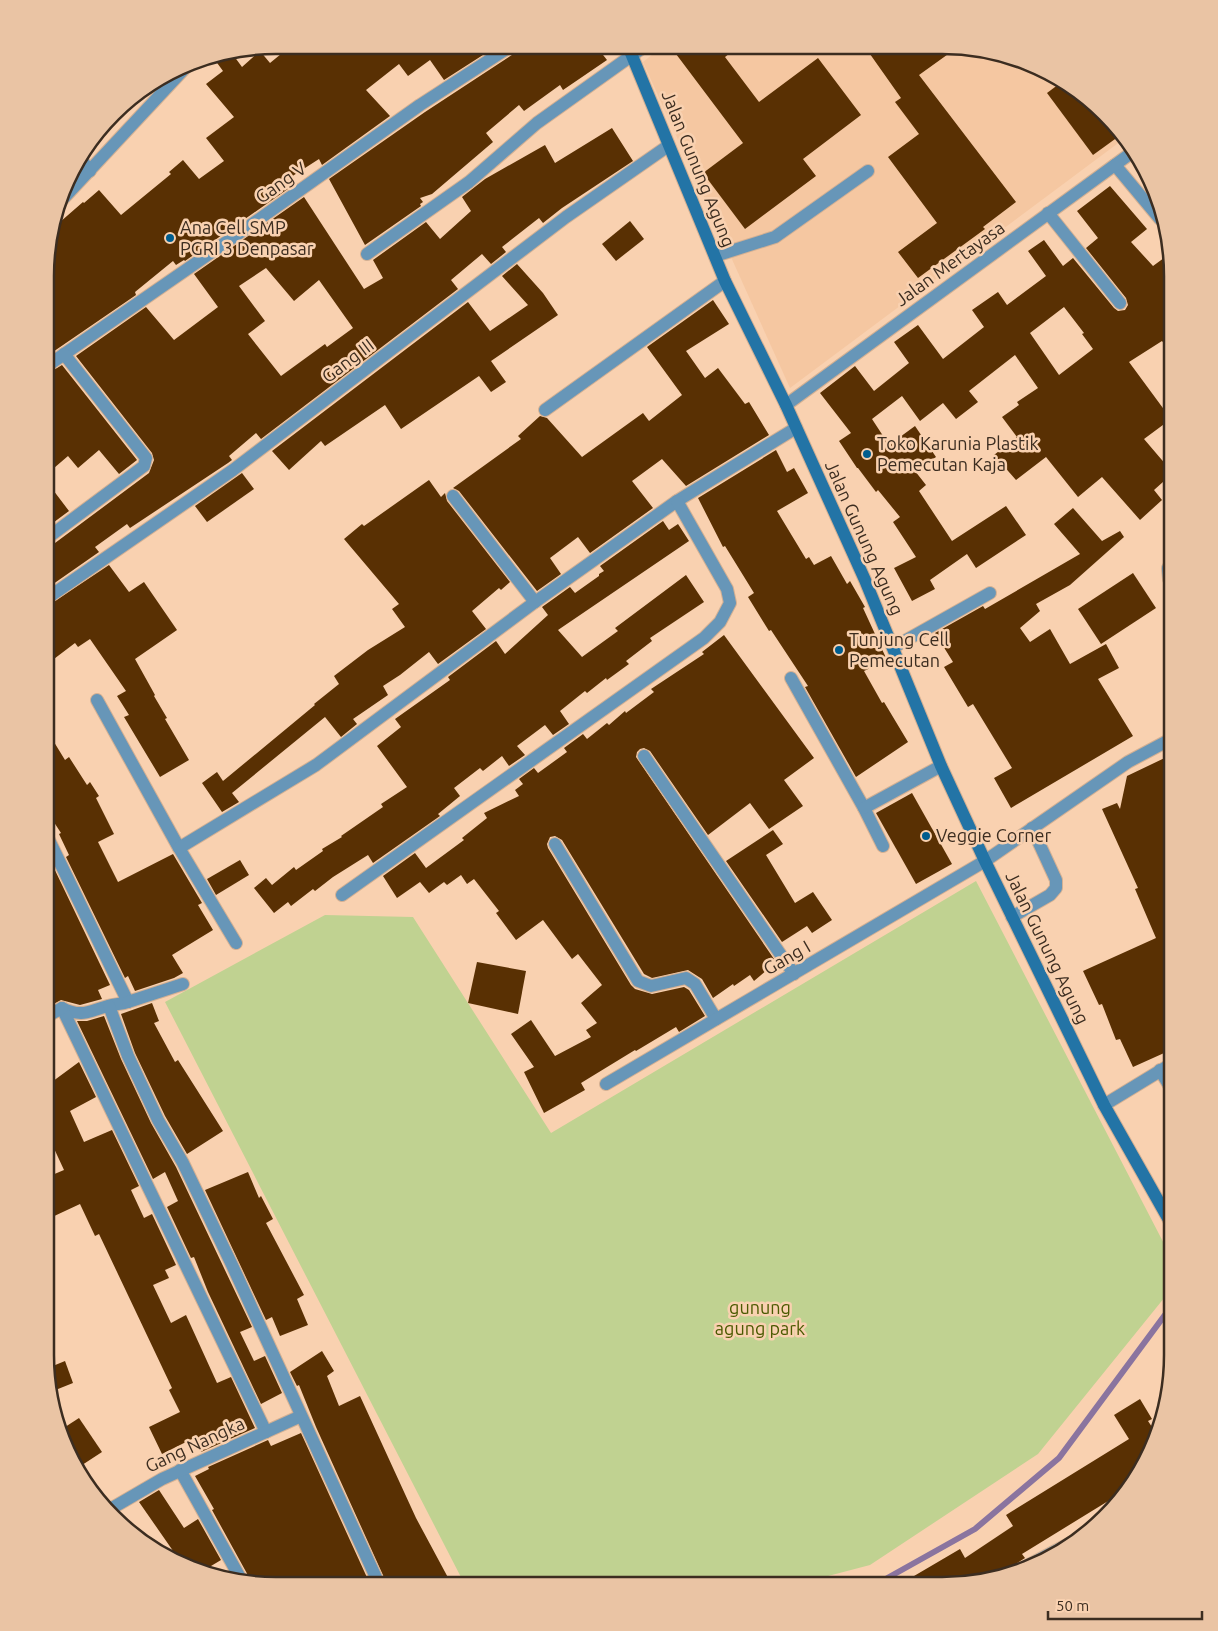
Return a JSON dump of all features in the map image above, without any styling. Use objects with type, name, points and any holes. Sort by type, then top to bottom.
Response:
[{"type":"main road","name":"Jalan Gunung Agung","points":[[631,54],[714,256],[786,405],[858,563],[942,766],[985,861],[1104,1105],[1164,1202]]},
{"type":"street","name":"Gang V","points":[[54,361],[420,105],[499,54]]},
{"type":"street","points":[[367,254],[469,182],[537,122],[626,54]]},
{"type":"street","points":[[71,190],[176,78]]},
{"type":"street","name":"Gang III","points":[[54,593],[233,470],[566,217],[668,146]]},
{"type":"street","name":"Jalan Mertayasa","points":[[786,405],[1129,156]]},
{"type":"street","points":[[85,164],[90,171]]},
{"type":"street","points":[[1115,166],[1155,214]]},
{"type":"street","points":[[714,256],[775,237],[868,171]]},
{"type":"street","points":[[1048,214],[1120,303]]},
{"type":"street","points":[[544,410],[725,281]]},
{"type":"street","points":[[54,533],[144,466],[146,458],[64,354]]},
{"type":"street","points":[[180,848],[316,766],[536,602],[677,501],[796,428]]},
{"type":"street","points":[[453,496],[536,602]]},
{"type":"street","points":[[342,895],[704,638],[720,622],[730,603],[727,589],[677,501]]},
{"type":"street","points":[[894,647],[990,593]]},
{"type":"street","points":[[791,678],[864,808],[883,846]]},
{"type":"street","points":[[97,700],[236,943]]},
{"type":"street","name":"Gang I","points":[[606,1084],[985,861],[1128,762],[1164,743]]},
{"type":"street","points":[[644,756],[794,974]]},
{"type":"street","points":[[864,808],[942,766]]},
{"type":"street","points":[[1012,918],[1050,895],[1056,888],[1056,880],[1032,828]]},
{"type":"street","points":[[555,844],[638,981],[651,986],[686,978],[695,984],[716,1019]]},
{"type":"street","points":[[54,850],[128,1002]]},
{"type":"street","points":[[62,1008],[70,1012],[84,1014],[183,984]]},
{"type":"street","points":[[109,1006],[128,1056],[158,1120],[183,1163],[232,1264],[377,1577]]},
{"type":"street","points":[[54,1012],[62,1008]]},
{"type":"street","points":[[62,1008],[266,1432]]},
{"type":"street","points":[[1104,1105],[1164,1068]]},
{"type":"street","points":[[1160,1070],[1164,1077]]},
{"type":"street","name":"Gang Nangka","points":[[114,1507],[162,1478],[301,1416]]},
{"type":"street","points":[[180,1470],[239,1574]]},
{"type":"shaded area","points":[[653,54],[957,54],[985,58],[1000,61],[1027,71],[1066,91],[1089,109],[1119,142],[790,388],[643,62]]},
{"type":"green space","name":"gunung agung park","points":[[976,881],[1164,1244],[1164,1298],[1038,1454],[870,1565],[824,1577],[461,1577],[165,1002],[325,915],[413,917],[551,1133]]},
{"type":"building","points":[[262,54],[270,63],[281,54],[485,54],[444,80],[430,60],[408,76],[399,64],[366,90],[390,116],[322,165],[319,159],[291,177],[295,184],[185,261],[176,265],[173,261],[135,292],[136,295],[54,351],[54,261],[60,222],[99,190],[121,215],[171,174],[169,172],[183,160],[199,179],[224,161],[206,138],[234,117],[206,84],[223,71],[216,62],[235,58],[242,67],[256,55]]},
{"type":"building","points":[[513,54],[602,54],[607,60],[563,90],[560,85],[524,111],[519,105],[486,133],[493,142],[432,194],[420,198],[423,202],[420,204],[421,206],[365,245],[329,179],[425,112]]},
{"type":"building","points":[[676,54],[729,54],[725,57],[759,102],[818,58],[861,115],[803,159],[816,176],[745,229],[703,173],[743,143]]},
{"type":"building","points":[[870,54],[948,54],[919,75],[1016,202],[983,227],[985,229],[918,278],[898,252],[937,223],[888,157],[919,134],[895,102],[901,98]]},
{"type":"building","points":[[1056,86],[1066,91],[1089,109],[1116,138],[1093,155],[1047,93]]},
{"type":"building","points":[[612,128],[633,161],[562,208],[543,223],[539,218],[502,247],[506,252],[491,264],[482,254],[451,280],[458,289],[261,439],[256,433],[229,456],[232,460],[228,463],[130,528],[127,524],[95,547],[99,552],[54,583],[54,544],[149,473],[154,460],[152,453],[76,356],[146,307],[174,340],[218,307],[194,274],[304,197],[364,289],[383,278],[373,260],[426,222],[440,239],[471,211],[462,197],[485,179],[545,145],[555,163]],"holes":[[[266,268],[294,301],[319,280],[353,328],[327,347],[325,344],[281,376],[248,334],[265,321],[239,286]]]},
{"type":"building","points":[[1110,186],[1147,229],[1131,242],[1153,266],[1164,258],[1164,344],[1162,341],[1129,362],[1164,410],[1164,424],[1144,439],[1164,462],[1164,481],[1154,490],[1162,500],[1140,520],[1102,477],[1078,497],[1046,457],[1016,480],[994,455],[1017,437],[1002,417],[1019,405],[1017,402],[1038,388],[1015,355],[969,391],[978,402],[956,419],[943,403],[920,421],[902,396],[872,419],[889,445],[915,426],[936,457],[915,471],[926,485],[919,491],[952,541],[1006,506],[1026,535],[976,568],[967,554],[930,580],[935,589],[912,601],[894,568],[916,557],[893,522],[900,517],[878,490],[876,492],[839,441],[851,433],[820,393],[855,366],[874,391],[909,363],[894,342],[918,325],[943,359],[984,327],[972,310],[998,292],[1007,305],[1046,276],[1028,251],[1044,240],[1063,266],[1073,258],[1114,308],[1118,311],[1125,310],[1128,305],[1126,298],[1086,248],[1098,238],[1077,211]],"holes":[[[1064,307],[1084,333],[1082,334],[1093,349],[1059,375],[1030,333]]]},
{"type":"building","points":[[630,221],[644,239],[616,261],[602,244]]},
{"type":"building","points":[[517,264],[543,293],[558,315],[491,361],[506,382],[491,392],[479,376],[401,429],[385,405],[325,446],[321,441],[289,470],[272,451],[468,302],[490,331],[528,305],[502,276]]},
{"type":"building","points":[[713,300],[729,324],[686,351],[705,378],[718,368],[745,404],[749,402],[769,435],[686,486],[662,459],[632,481],[653,508],[590,553],[578,537],[550,558],[561,574],[537,591],[459,491],[453,488],[521,439],[518,436],[540,416],[547,418],[582,457],[643,413],[649,421],[682,395],[647,347]]},
{"type":"building","points":[[62,365],[137,460],[119,474],[99,450],[78,468],[68,456],[54,468],[54,370]]},
{"type":"building","points":[[776,450],[787,472],[794,468],[808,493],[777,511],[806,559],[809,557],[814,565],[831,556],[847,584],[850,581],[865,607],[863,608],[887,660],[864,671],[882,703],[884,702],[908,742],[856,777],[805,687],[808,686],[771,630],[769,631],[748,597],[754,593],[725,546],[723,547],[698,498]]},
{"type":"building","points":[[242,473],[254,489],[207,522],[195,506]]},
{"type":"building","points":[[429,480],[441,497],[445,493],[447,501],[510,582],[501,590],[499,588],[472,611],[486,629],[438,664],[429,652],[383,686],[388,695],[353,719],[357,724],[341,737],[325,717],[232,793],[239,802],[222,812],[202,783],[217,772],[223,781],[339,684],[334,676],[368,650],[405,627],[392,609],[399,604],[344,539],[362,524],[364,526]]},
{"type":"building","points":[[54,491],[69,511],[54,522]]},
{"type":"building","points":[[1073,508],[1102,541],[1120,531],[1124,537],[1070,585],[1036,604],[1040,611],[1020,628],[1030,642],[1050,629],[1070,664],[1106,644],[1119,668],[1098,679],[1133,736],[1011,808],[994,778],[1012,768],[973,704],[968,707],[944,667],[953,662],[935,633],[983,606],[985,609],[1080,554],[1054,524]]},
{"type":"building","points":[[663,521],[669,530],[678,524],[689,541],[558,630],[582,657],[618,631],[615,628],[686,575],[704,602],[650,638],[652,641],[626,661],[629,664],[607,680],[606,678],[587,693],[585,691],[560,711],[569,724],[553,735],[545,725],[517,746],[525,755],[509,766],[502,756],[483,771],[480,768],[454,788],[460,796],[438,814],[440,816],[373,863],[368,855],[315,891],[313,889],[291,906],[288,902],[274,913],[254,888],[266,878],[272,885],[294,867],[296,870],[323,851],[322,849],[383,807],[381,804],[407,787],[377,746],[401,727],[395,719],[450,680],[448,677],[496,641],[505,654],[548,615],[542,607],[570,587],[575,593],[599,576],[604,571],[600,566]]},
{"type":"building","points":[[109,565],[129,592],[144,582],[177,630],[135,659],[167,718],[165,719],[189,760],[160,777],[124,717],[129,715],[117,696],[126,691],[90,639],[78,647],[75,643],[54,659],[54,602]]},
{"type":"building","points":[[1133,573],[1156,608],[1101,644],[1078,609]]},
{"type":"building","points":[[724,635],[814,758],[784,780],[803,806],[769,829],[750,803],[708,835],[650,751],[644,748],[640,749],[636,757],[774,959],[765,965],[768,969],[754,981],[750,975],[713,998],[702,979],[688,970],[652,978],[644,974],[562,840],[555,836],[550,837],[547,844],[548,848],[631,985],[635,989],[652,994],[684,987],[689,990],[705,1016],[679,1032],[676,1027],[635,1050],[581,1083],[585,1090],[544,1113],[524,1072],[534,1067],[511,1034],[531,1020],[555,1056],[591,1037],[586,1030],[597,1023],[581,1003],[602,985],[578,954],[572,959],[543,920],[516,940],[496,913],[499,911],[474,879],[467,884],[461,875],[447,885],[444,882],[429,893],[420,882],[397,898],[383,876],[415,853],[426,868],[464,840],[462,838],[487,818],[484,813],[519,796],[515,790],[523,784],[519,779],[534,768],[538,773],[567,752],[564,748],[583,734],[587,739],[607,723],[609,725],[625,711],[626,713],[654,692],[651,689],[704,654],[702,652]]},
{"type":"building","points":[[54,742],[65,760],[69,757],[87,785],[90,782],[99,796],[96,798],[114,834],[98,842],[118,882],[173,854],[202,903],[198,905],[213,930],[172,955],[183,973],[174,978],[135,991],[128,976],[125,978],[66,857],[69,855],[59,834],[61,833],[54,822]]},
{"type":"building","points":[[1164,758],[1164,1053],[1133,1067],[1120,1039],[1116,1040],[1102,1004],[1099,1005],[1083,971],[1156,938],[1135,889],[1138,888],[1102,809],[1117,803],[1120,809],[1127,776]]},
{"type":"building","points":[[912,793],[952,864],[916,884],[876,813]]},
{"type":"building","points":[[773,830],[783,844],[766,855],[795,903],[813,892],[832,920],[812,933],[807,926],[782,942],[726,861]]},
{"type":"building","points":[[240,860],[249,875],[216,895],[207,879]]},
{"type":"building","points":[[54,868],[110,985],[98,990],[102,999],[80,1005],[61,1000],[54,1004]]},
{"type":"building","points":[[477,962],[526,971],[518,1014],[468,1003]]},
{"type":"building","points":[[152,1003],[159,1021],[154,1023],[175,1062],[178,1060],[223,1131],[187,1154],[165,1116],[135,1053],[121,1014]]},
{"type":"building","points":[[104,1016],[121,1059],[151,1123],[176,1167],[252,1327],[240,1332],[254,1361],[265,1356],[282,1393],[261,1404],[208,1292],[194,1257],[191,1258],[167,1207],[178,1201],[165,1172],[153,1179],[77,1021],[87,1021]]},
{"type":"building","points":[[79,1062],[96,1097],[70,1111],[84,1142],[112,1130],[139,1186],[131,1190],[144,1218],[152,1214],[176,1265],[165,1270],[169,1278],[153,1285],[171,1323],[186,1315],[217,1383],[231,1377],[255,1428],[201,1452],[194,1438],[162,1454],[149,1427],[180,1412],[169,1390],[172,1388],[99,1234],[95,1236],[80,1204],[54,1216],[54,1174],[64,1170],[54,1148],[54,1080]]},
{"type":"building","points":[[248,1172],[259,1198],[261,1196],[273,1219],[266,1223],[304,1295],[297,1299],[308,1325],[280,1336],[272,1317],[266,1320],[205,1190]]},
{"type":"building","points":[[322,1351],[334,1371],[327,1376],[339,1406],[360,1396],[416,1518],[448,1577],[384,1577],[299,1385],[297,1386],[290,1372]]},
{"type":"building","points":[[65,1361],[73,1383],[57,1389],[54,1366]]},
{"type":"building","points":[[1140,1399],[1152,1419],[1148,1421],[1152,1427],[1127,1479],[1111,1499],[1022,1554],[1025,1558],[1014,1565],[1000,1570],[957,1577],[912,1577],[960,1549],[965,1558],[1013,1526],[1006,1515],[1129,1439],[1114,1415]]},
{"type":"building","points":[[79,1418],[102,1452],[83,1464],[66,1427]]},
{"type":"building","points":[[301,1433],[367,1577],[261,1577],[248,1575],[195,1476],[209,1469],[208,1467],[268,1440],[271,1446]]},
{"type":"building","points":[[159,1490],[184,1528],[198,1519],[221,1560],[209,1567],[174,1552],[139,1502]]},
{"type":"waterway","points":[[889,1577],[975,1529],[1059,1458],[1164,1316]]},
{"type":"place","name":"Ana Cell SMP PGRI 3 Denpasar","points":[[170,238]]},
{"type":"place","name":"Toko Karunia Plastik Pemecutan Kaja","points":[[867,454]]},
{"type":"place","name":"Tunjung Cell Pemecutan","points":[[839,650]]},
{"type":"place","name":"Veggie Corner","points":[[926,836]]}]
